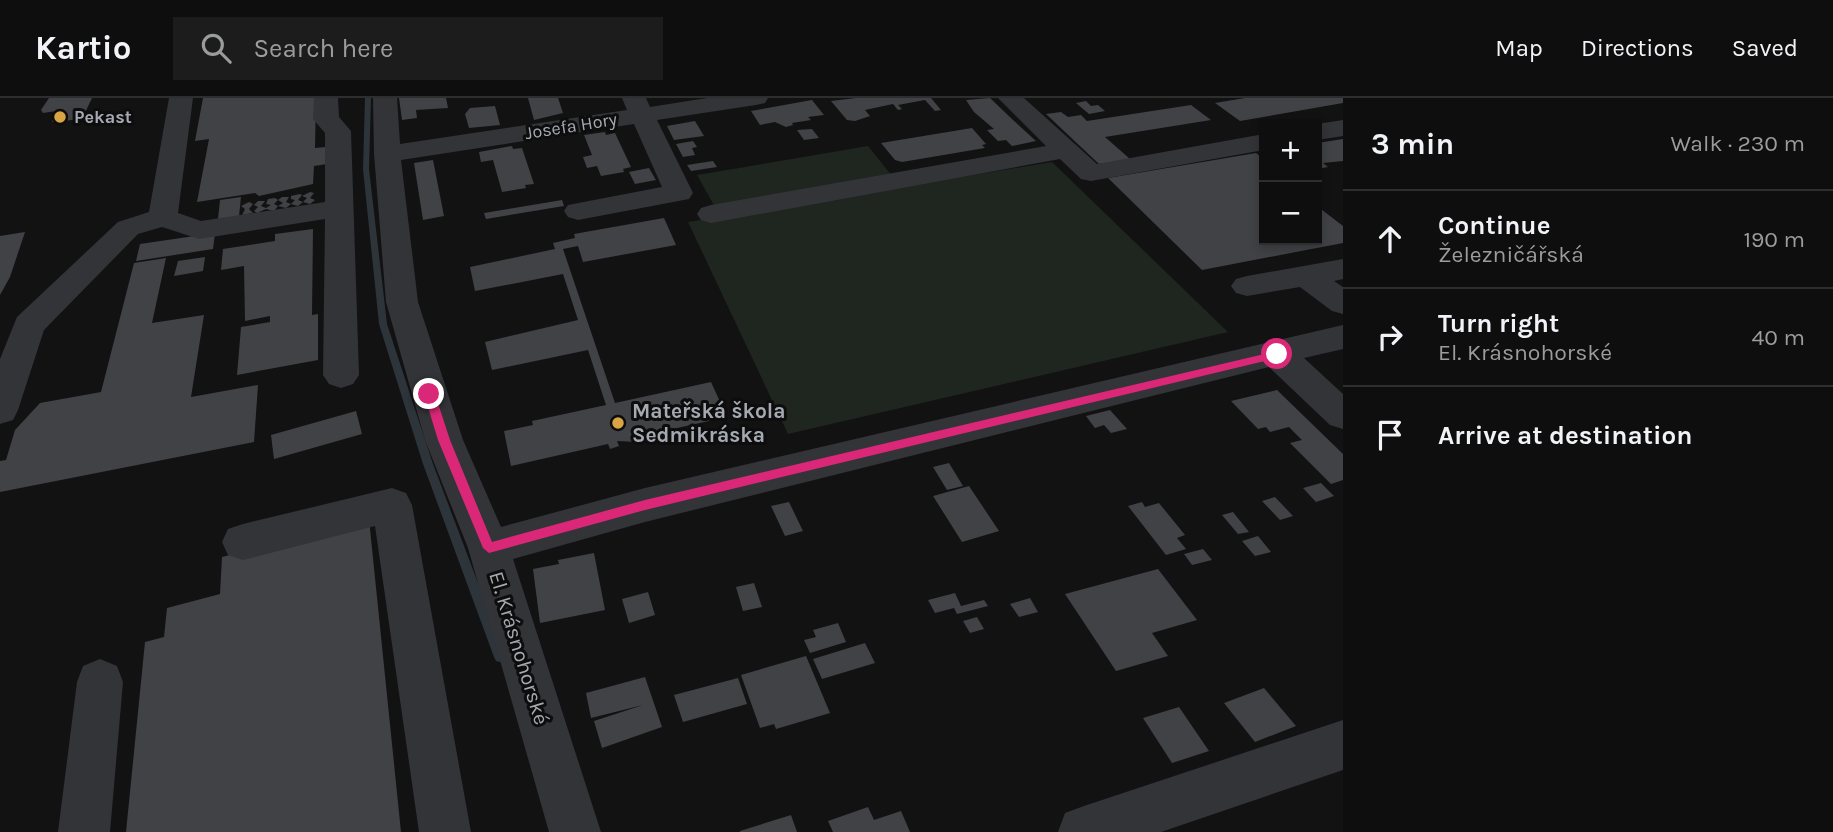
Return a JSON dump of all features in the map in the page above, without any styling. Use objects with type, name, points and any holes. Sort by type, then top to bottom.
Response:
[{"type":"street","points":[[163,217],[181,98]]},
{"type":"street","points":[[326,98],[326,119],[338,131],[341,375]]},
{"type":"street","name":"El. Krásnohorské","points":[[385,98],[387,154],[402,302],[444,440],[489,548],[575,832]]},
{"type":"street","name":"Josefa Hory","points":[[387,154],[638,107],[755,98]]},
{"type":"street","points":[[1010,98],[1091,173],[1259,142]]},
{"type":"street","points":[[578,211],[679,193],[638,107]]},
{"type":"street","points":[[1322,131],[1343,128]]},
{"type":"street","points":[[711,214],[1058,143]]},
{"type":"street","points":[[0,410],[29,325],[128,228],[163,217],[199,230],[339,208]]},
{"type":"street","points":[[1247,286],[1343,269]]},
{"type":"street","points":[[1307,276],[1343,303]]},
{"type":"street","points":[[489,548],[645,505],[1343,337]]},
{"type":"street","points":[[1277,354],[1343,415]]},
{"type":"street","points":[[243,542],[392,505],[445,832]]},
{"type":"street","points":[[84,832],[100,682]]},
{"type":"street","points":[[1084,832],[1342,747]]},
{"type":"shaded area","points":[[868,146],[892,176],[715,207],[697,175]]},
{"type":"shaded area","points":[[1052,162],[1228,332],[788,434],[688,222]]},
{"type":"building","points":[[49,98],[92,98],[82,119],[52,122],[56,111],[43,113],[41,110]]},
{"type":"building","points":[[203,98],[316,98],[315,148],[326,147],[327,164],[314,166],[313,184],[259,196],[255,193],[197,202],[209,139],[195,141]]},
{"type":"building","points":[[399,98],[446,98],[448,108],[416,110],[417,118],[402,120]]},
{"type":"building","points":[[528,98],[558,98],[563,113],[534,120]]},
{"type":"building","points":[[856,98],[931,98],[941,110],[935,111],[925,100],[898,105],[902,109],[898,110],[893,104],[865,110],[870,116],[855,121],[847,120],[831,101]]},
{"type":"building","points":[[990,98],[1036,141],[1012,146],[1006,140],[998,141],[987,130],[994,129],[974,112],[966,100]]},
{"type":"building","points":[[1245,98],[1343,98],[1343,103],[1240,121],[1215,103]]},
{"type":"building","points":[[812,100],[824,115],[808,117],[811,120],[792,123],[793,125],[786,127],[775,122],[760,125],[751,111]]},
{"type":"building","points":[[1086,101],[1105,111],[1089,114],[1076,103]]},
{"type":"building","points":[[1191,105],[1211,120],[1105,137],[1130,159],[1099,164],[1046,114],[1061,112],[1068,117],[1081,115],[1087,121]]},
{"type":"building","points":[[495,106],[500,125],[469,128],[465,114],[470,108]]},
{"type":"building","points":[[695,121],[704,136],[674,140],[667,126]]},
{"type":"building","points":[[972,128],[986,144],[982,145],[985,148],[902,162],[895,160],[881,143]]},
{"type":"building","points":[[812,129],[819,138],[804,140],[797,130]]},
{"type":"building","points":[[605,132],[606,135],[615,133],[631,167],[623,169],[624,172],[601,176],[597,166],[587,168],[583,157],[592,155],[584,135]]},
{"type":"building","points":[[1343,139],[1343,161],[1323,163],[1328,167],[1322,168],[1322,142]]},
{"type":"building","points":[[693,141],[697,147],[692,148],[695,155],[683,157],[676,144]]},
{"type":"building","points":[[512,146],[513,149],[522,148],[534,184],[502,192],[493,160],[481,162],[479,152]]},
{"type":"building","points":[[1256,153],[1259,155],[1259,245],[1322,245],[1322,210],[1343,226],[1343,243],[1202,270],[1108,178]]},
{"type":"building","points":[[433,160],[444,216],[423,220],[414,163]]},
{"type":"building","points":[[713,161],[717,167],[691,171],[687,165]]},
{"type":"building","points":[[649,168],[656,180],[635,184],[629,172]]},
{"type":"building","points":[[314,193],[310,198],[315,200],[310,204],[303,202],[307,198],[302,196]]},
{"type":"building","points":[[302,195],[298,200],[303,202],[298,206],[291,204],[295,200],[291,199],[291,196]]},
{"type":"building","points":[[241,197],[239,216],[218,219],[220,200]]},
{"type":"building","points":[[289,197],[286,202],[291,204],[286,208],[278,206],[283,203],[278,200]]},
{"type":"building","points":[[268,199],[278,200],[274,204],[278,206],[274,211],[254,211],[258,207],[254,205],[258,201],[265,201],[261,206],[266,208],[271,205],[266,204]]},
{"type":"building","points":[[562,200],[564,206],[486,219],[484,213]]},
{"type":"building","points":[[249,202],[253,204],[249,209],[253,213],[242,215],[245,209],[241,206]]},
{"type":"building","points":[[664,218],[676,245],[583,262],[578,246],[563,249],[615,403],[711,382],[727,417],[636,437],[638,442],[617,441],[619,446],[610,449],[608,444],[511,466],[504,431],[533,425],[532,421],[606,405],[588,350],[492,370],[485,342],[578,320],[563,274],[475,291],[470,267],[555,249],[553,243],[575,238],[574,234]]},
{"type":"building","points":[[313,229],[312,315],[318,314],[318,360],[237,375],[241,327],[270,322],[270,316],[245,321],[244,266],[221,270],[223,249],[275,241],[275,234]]},
{"type":"building","points":[[25,232],[10,277],[0,295],[0,236]]},
{"type":"building","points":[[215,233],[213,249],[136,261],[140,244]]},
{"type":"building","points":[[205,257],[203,271],[174,276],[178,261]]},
{"type":"building","points":[[166,258],[152,323],[204,315],[191,397],[258,385],[254,442],[0,492],[0,461],[6,460],[15,430],[40,403],[101,392],[134,263]]},
{"type":"building","points":[[1277,390],[1343,454],[1343,480],[1331,484],[1290,443],[1302,440],[1289,427],[1270,432],[1266,427],[1258,429],[1231,401]]},
{"type":"building","points":[[1110,410],[1127,429],[1111,433],[1104,425],[1095,428],[1086,416]]},
{"type":"building","points":[[356,411],[362,434],[274,459],[271,435]]},
{"type":"building","points":[[949,463],[963,486],[947,490],[933,467]]},
{"type":"building","points":[[1321,483],[1334,496],[1316,502],[1303,488]]},
{"type":"building","points":[[969,486],[999,531],[962,542],[933,496]]},
{"type":"building","points":[[1275,497],[1293,516],[1280,520],[1262,501]]},
{"type":"building","points":[[789,502],[803,531],[785,536],[771,506]]},
{"type":"building","points":[[1142,502],[1145,507],[1159,503],[1185,535],[1177,538],[1186,549],[1166,555],[1128,506]]},
{"type":"building","points":[[1233,512],[1249,532],[1238,534],[1222,515]]},
{"type":"building","points":[[369,519],[401,832],[126,832],[145,642],[164,637],[167,608],[220,594],[222,557]]},
{"type":"building","points":[[1258,536],[1271,552],[1255,556],[1242,541]]},
{"type":"building","points":[[1203,549],[1212,560],[1192,565],[1184,554]]},
{"type":"building","points":[[594,553],[605,610],[540,623],[533,569],[559,564],[558,560]]},
{"type":"building","points":[[1158,569],[1197,620],[1152,633],[1168,656],[1116,671],[1065,594]]},
{"type":"building","points":[[754,583],[762,607],[743,611],[736,587]]},
{"type":"building","points":[[648,592],[655,615],[629,623],[622,599]]},
{"type":"building","points":[[955,593],[961,606],[984,600],[988,606],[957,614],[954,608],[935,613],[928,600]]},
{"type":"building","points":[[1030,598],[1038,612],[1019,617],[1010,604]]},
{"type":"building","points":[[977,617],[984,629],[970,633],[963,621]]},
{"type":"building","points":[[838,623],[846,642],[810,653],[804,640],[816,637],[813,630]]},
{"type":"building","points":[[865,643],[875,663],[822,679],[813,659]]},
{"type":"building","points":[[806,656],[830,713],[776,729],[774,724],[760,728],[741,675]]},
{"type":"building","points":[[645,677],[662,727],[602,748],[594,721],[643,705],[591,718],[586,693]]},
{"type":"building","points":[[738,678],[747,704],[683,722],[674,695]]},
{"type":"building","points":[[1264,688],[1296,726],[1255,742],[1224,703]]},
{"type":"building","points":[[1179,707],[1209,751],[1172,763],[1143,718]]},
{"type":"building","points":[[868,807],[874,820],[901,811],[910,832],[833,832],[828,821]]},
{"type":"building","points":[[791,815],[797,832],[740,832],[740,831]]},
{"type":"waterway","points":[[368,98],[366,169],[383,324],[428,464],[500,657]]},
{"type":"place","name":"Pekast","points":[[60,117]]},
{"type":"place","name":"Mateřská škola Sedmikráska","points":[[618,423]]},
{"type":"route","points":[[429,394],[444,440],[489,548],[645,505],[1277,354]]}]
